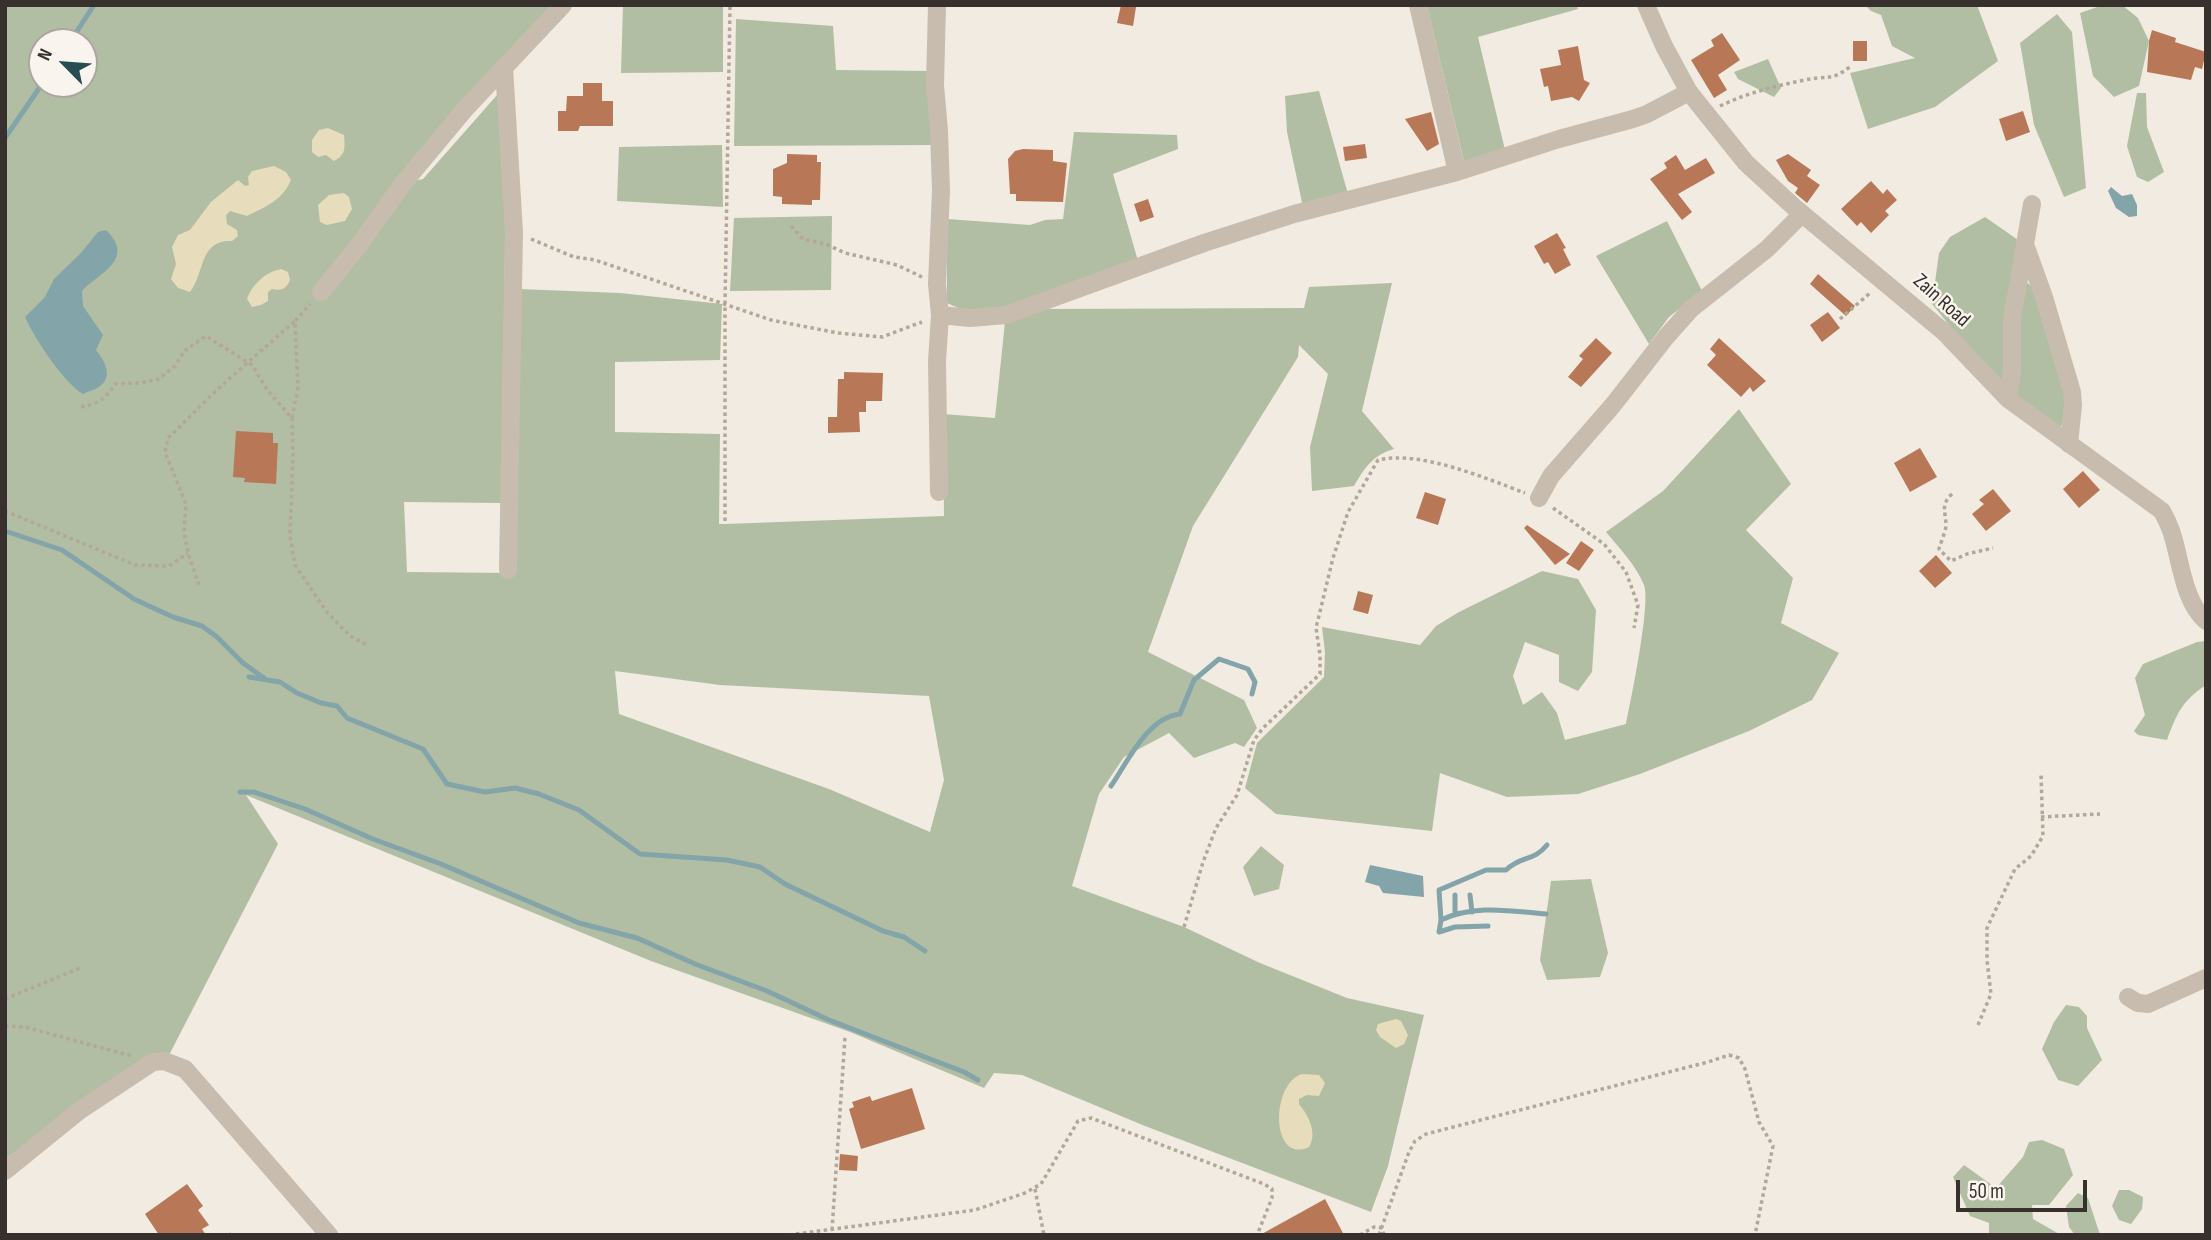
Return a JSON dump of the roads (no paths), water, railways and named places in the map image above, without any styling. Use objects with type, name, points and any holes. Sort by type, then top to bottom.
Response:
[{"type":"street","points":[[321,292],[360,244],[401,186],[466,108],[563,5]]},
{"type":"street","points":[[937,5],[935,85],[941,191],[937,284],[940,315],[937,374],[939,492]]},
{"type":"street","points":[[1418,5],[1457,172]]},
{"type":"street","name":"Zain Road","points":[[1647,5],[1664,46],[1689,92],[1746,163],[1802,214],[1944,332],[2008,399],[2162,511],[2172,533],[2188,588],[2200,615],[2206,621]]},
{"type":"street","points":[[504,67],[514,232],[508,570]]},
{"type":"street","points":[[940,315],[970,318],[1006,315],[1204,243],[1294,214],[1457,172],[1647,114],[1689,92]]},
{"type":"street","points":[[2008,399],[2012,371],[2012,319],[2032,204]]},
{"type":"street","points":[[1539,498],[1557,469],[1691,309],[1767,249],[1802,214]]},
{"type":"street","points":[[2026,247],[2072,392],[2069,444]]},
{"type":"street","points":[[2128,997],[2138,1003],[2148,1003],[2206,978]]},
{"type":"street","points":[[5,1171],[79,1111],[153,1062],[164,1061],[185,1069],[324,1228]]},
{"type":"water","points":[[2111,187],[2122,196],[2132,194],[2137,205],[2137,216],[2129,217],[2116,208],[2108,191]]},
{"type":"water","points":[[106,230],[114,241],[116,258],[82,291],[83,306],[103,335],[96,350],[107,373],[104,382],[83,394],[50,359],[25,317],[45,297],[54,279],[98,232]]},
{"type":"water","points":[[1370,865],[1423,876],[1424,897],[1383,893],[1379,886],[1365,882]]},
{"type":"waterway","points":[[79,28],[94,5]]},
{"type":"waterway","points":[[5,138],[32,98]]},
{"type":"waterway","points":[[5,531],[62,550],[134,599],[173,617],[202,626],[264,678]]},
{"type":"waterway","points":[[1111,786],[1140,742],[1158,723],[1180,714],[1194,680],[1219,659],[1248,669],[1255,682],[1252,694]]},
{"type":"waterway","points":[[249,677],[280,682],[297,693],[337,706],[347,718],[423,749],[447,784],[485,792],[515,788],[539,794],[579,810],[640,854],[727,860],[760,867],[785,884],[883,931],[904,937],[925,951]]},
{"type":"waterway","points":[[240,792],[254,792],[305,809],[579,923],[637,938],[978,1080]]},
{"type":"waterway","points":[[1441,920],[1439,890],[1486,870],[1506,870],[1537,854],[1547,845]]},
{"type":"waterway","points":[[1455,895],[1455,913]]},
{"type":"waterway","points":[[1470,895],[1472,912]]},
{"type":"waterway","points":[[1488,926],[1455,927],[1439,932],[1441,920],[1466,912],[1506,910],[1546,914]]}]
